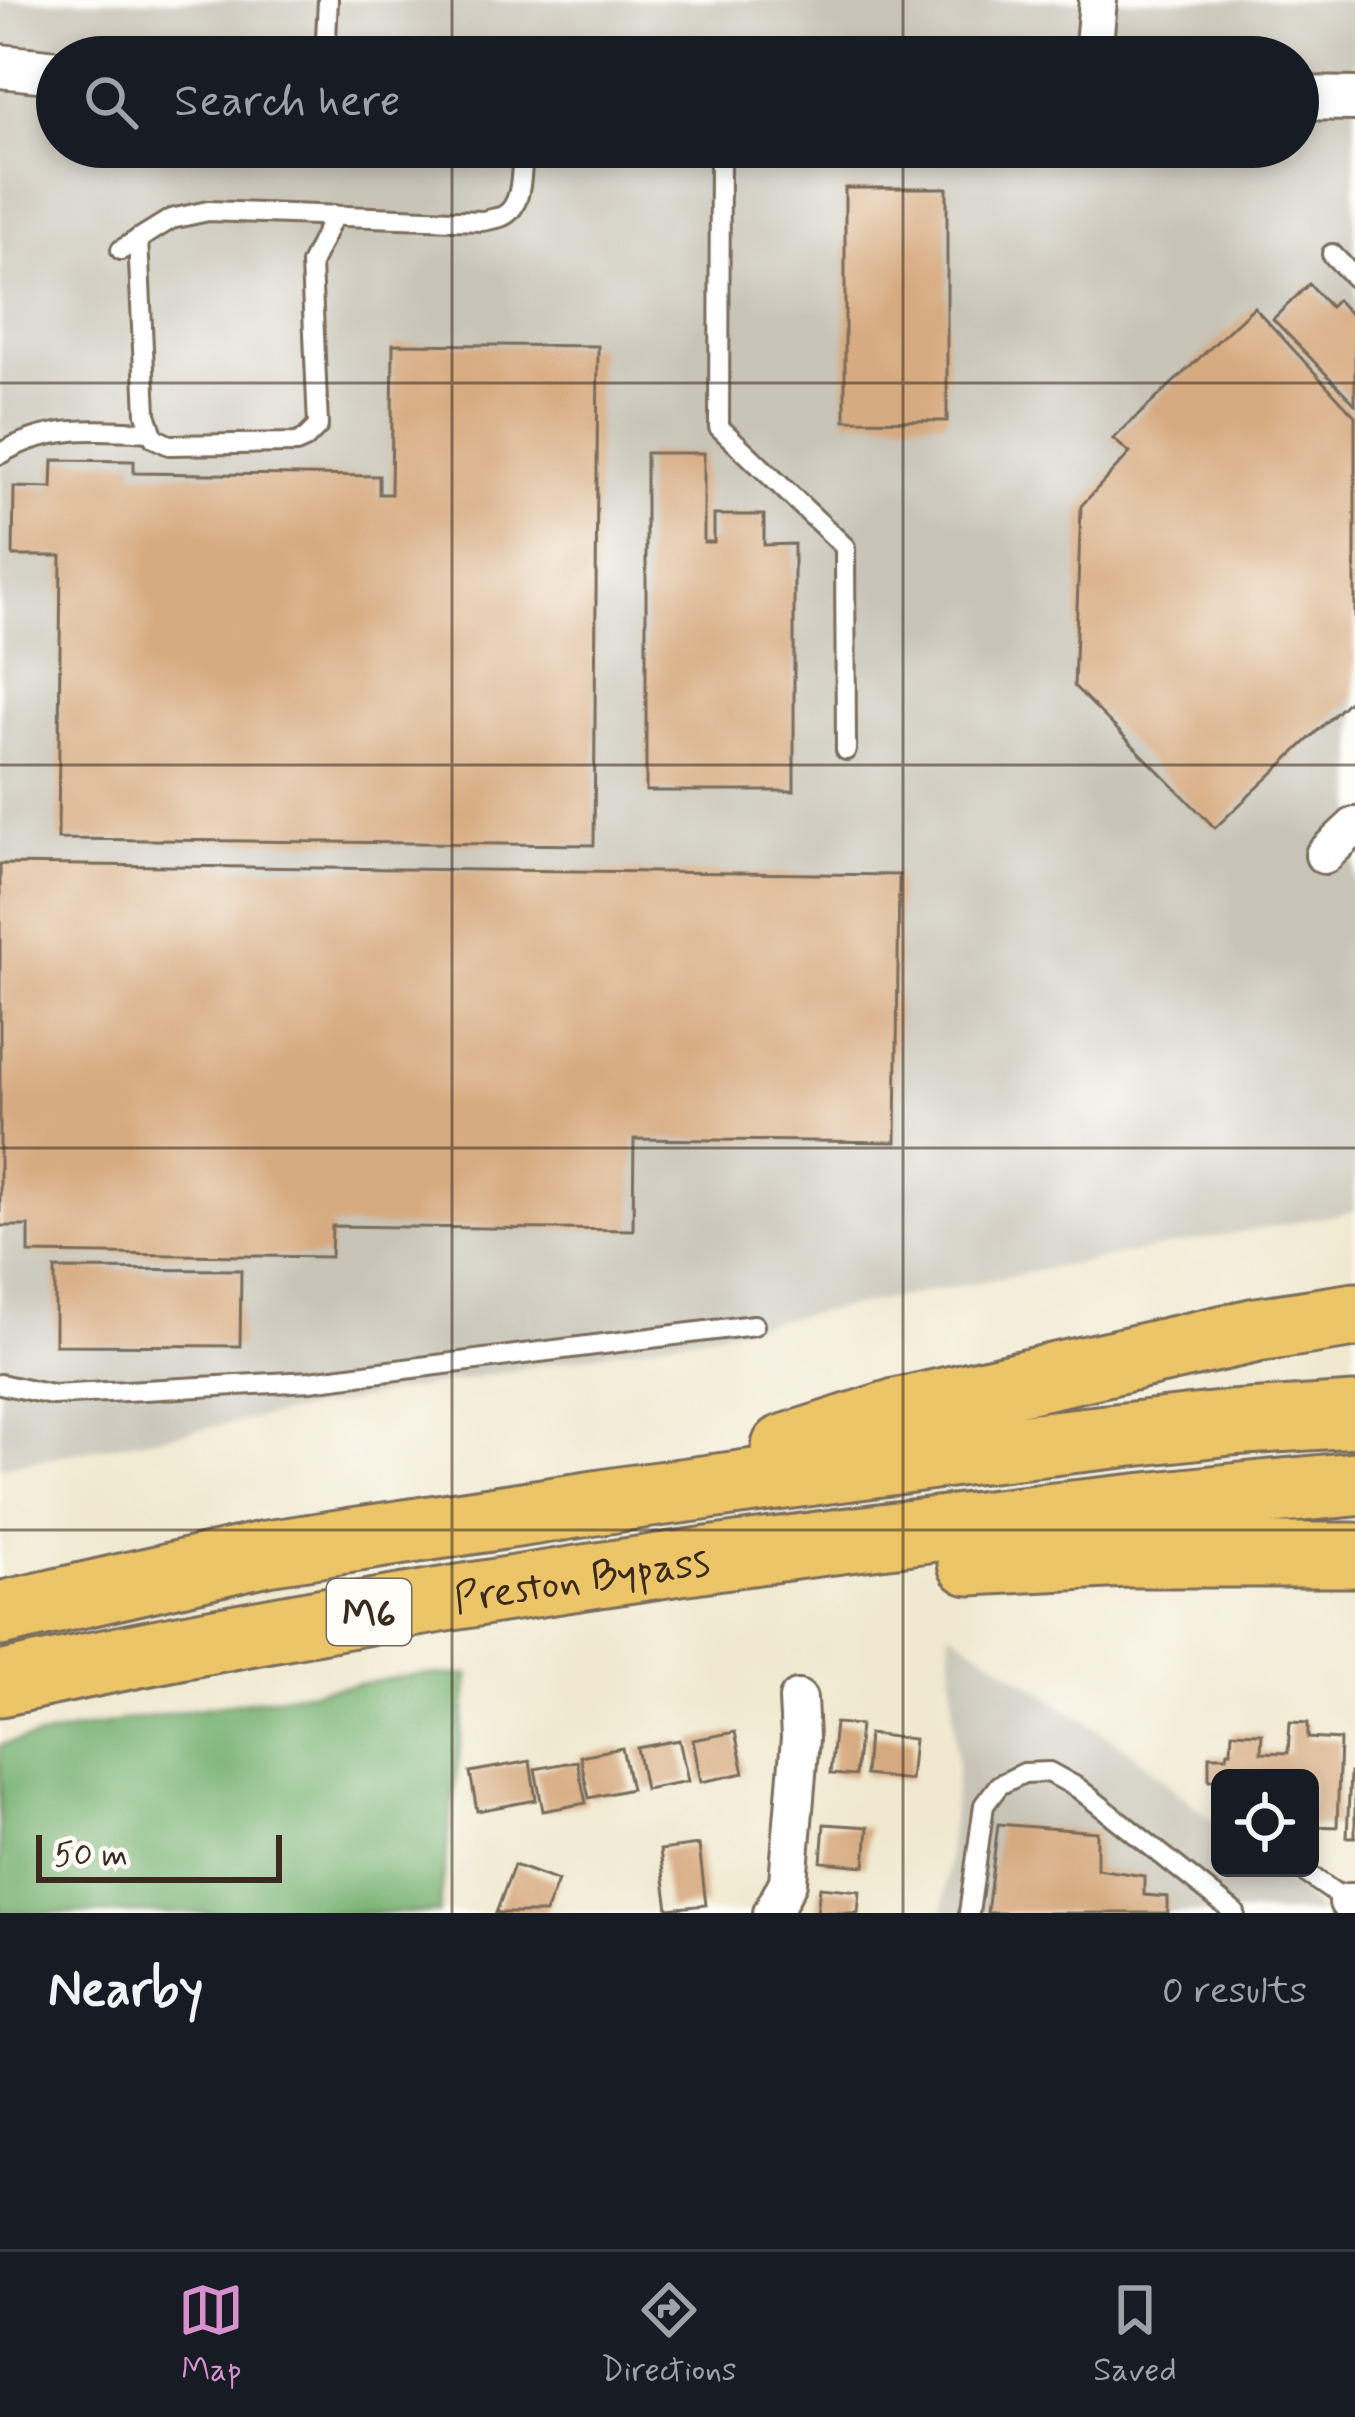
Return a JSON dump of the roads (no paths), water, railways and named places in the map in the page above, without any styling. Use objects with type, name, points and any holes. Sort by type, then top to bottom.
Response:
[{"type":"highway","name":"M6","points":[[628,1498],[896,1411],[1257,1330],[1355,1316]]},
{"type":"highway","name":"M6","points":[[628,1498],[964,1453],[1355,1414]]},
{"type":"highway","name":"M6","points":[[740,1553],[936,1527],[1355,1484]]},
{"type":"highway","name":"Preston Bypass","points":[[0,1614],[267,1553],[628,1498]]},
{"type":"highway","name":"M6","points":[[740,1553],[959,1564],[1128,1555],[1355,1555]]},
{"type":"highway","name":"Preston Bypass","points":[[0,1684],[330,1619],[740,1553]]},
{"type":"street","points":[[1095,36],[1098,0]]},
{"type":"street","points":[[0,66],[36,70]]},
{"type":"street","points":[[1319,98],[1355,99]]},
{"type":"street","points":[[1324,855],[1355,826]]},
{"type":"street","points":[[772,1913],[788,1882],[800,1738],[798,1699]]},
{"type":"lane","points":[[326,36],[328,0]]},
{"type":"lane","points":[[334,215],[310,264],[318,426],[296,443],[160,443],[150,432],[146,414],[129,244],[171,219],[208,211],[334,215],[482,221],[502,217],[512,209],[521,168]]},
{"type":"lane","points":[[720,168],[719,427],[845,548],[846,750]]},
{"type":"lane","points":[[1331,254],[1355,278]]},
{"type":"lane","points":[[0,454],[28,440],[81,428],[150,432]]},
{"type":"lane","points":[[0,1384],[52,1395],[310,1382],[754,1324]]},
{"type":"lane","points":[[969,1913],[984,1804],[999,1785],[1024,1773],[1049,1772],[1078,1788],[1234,1913]]},
{"type":"lane","points":[[1313,1877],[1352,1902]]}]
